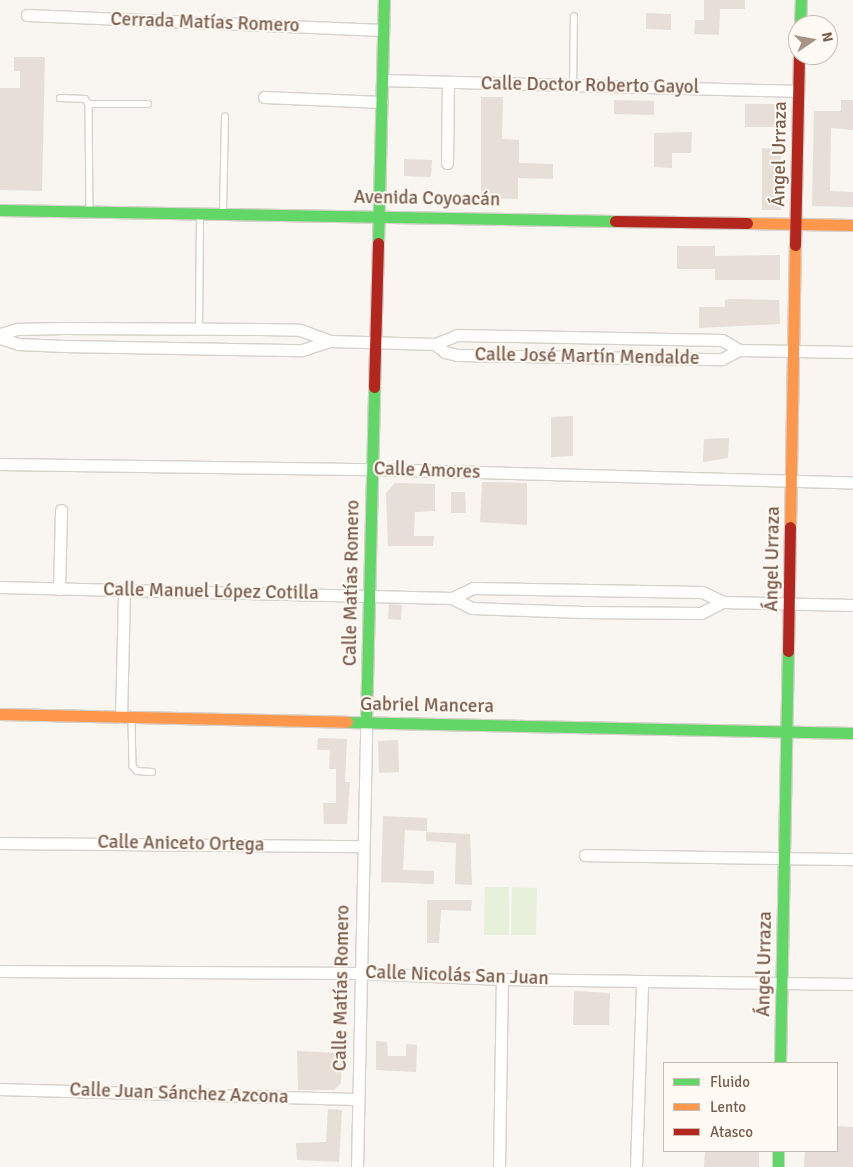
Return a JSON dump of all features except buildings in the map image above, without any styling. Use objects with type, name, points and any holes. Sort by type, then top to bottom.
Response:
[{"type":"main road","name":"Calle Matías Romero","points":[[366,722],[384,0]]},
{"type":"main road","points":[[800,15],[801,0]]},
{"type":"main road","name":"Ángel Urraza","points":[[780,1062],[795,350],[799,65]]},
{"type":"main road","name":"Avenida Coyoacán","points":[[0,210],[853,225]]},
{"type":"main road","name":"Gabriel Mancera","points":[[0,714],[853,733]]},
{"type":"main road","points":[[778,1152],[778,1167]]},
{"type":"street","name":"Cerrada Matías Romero","points":[[27,15],[383,30]]},
{"type":"street","name":"Calle Doctor Roberto Gayol","points":[[382,80],[798,91]]},
{"type":"street","points":[[447,163],[448,82]]},
{"type":"street","points":[[264,97],[382,102]]},
{"type":"street","points":[[64,328],[64,346]]},
{"type":"street","name":"Calle José Martín Mendalde","points":[[0,336],[18,329],[64,328],[300,330],[330,341],[435,344],[446,337],[467,335],[722,340],[739,350]]},
{"type":"street","points":[[153,328],[153,348]]},
{"type":"street","points":[[260,330],[260,350]]},
{"type":"street","name":"Calle José Martín Mendalde","points":[[0,336],[18,344],[260,350],[302,350],[330,341]]},
{"type":"street","name":"Calle José Martín Mendalde","points":[[435,344],[445,352],[476,356],[722,359],[739,350],[853,352]]},
{"type":"street","name":"Calle Amores","points":[[0,464],[373,469],[853,482]]},
{"type":"street","points":[[59,589],[61,510]]},
{"type":"street","name":"Calle Manuel López Cotilla","points":[[0,588],[452,598],[472,608],[582,612],[701,613],[723,602]]},
{"type":"street","name":"Calle Manuel López Cotilla","points":[[452,598],[473,588],[702,592],[723,602],[853,605]]},
{"type":"street","points":[[124,590],[127,717]]},
{"type":"street","points":[[582,612],[583,590]]},
{"type":"street","name":"Calle Matías Romero","points":[[357,1167],[366,722]]},
{"type":"street","name":"Calle Aniceto Ortega","points":[[0,843],[362,846]]},
{"type":"street","points":[[585,854],[853,859]]},
{"type":"street","name":"Calle Nicolás San Juan","points":[[0,970],[360,973],[502,979],[853,984]]},
{"type":"street","points":[[499,1167],[502,979]]},
{"type":"street","points":[[636,1167],[642,982]]},
{"type":"street","name":"Calle Juan Sánchez Azcona","points":[[0,1089],[358,1099]]},
{"type":"lane","points":[[574,17],[574,85]]},
{"type":"lane","points":[[60,98],[84,99],[89,104],[90,212]]},
{"type":"lane","points":[[89,104],[148,104]]},
{"type":"lane","points":[[223,214],[225,116]]},
{"type":"lane","points":[[199,329],[200,214]]},
{"type":"lane","points":[[127,717],[132,766],[137,771],[152,772]]},
{"type":"green space","points":[[485,887],[509,887],[509,935],[484,935]]},
{"type":"green space","points":[[512,887],[537,888],[536,935],[511,935]]},
{"type":"traffic: fast","points":[[378,243],[384,0]]},
{"type":"traffic: fast","points":[[800,15],[801,0]]},
{"type":"traffic: fast","points":[[0,210],[615,221]]},
{"type":"traffic: fast","points":[[366,722],[374,387]]},
{"type":"traffic: fast","points":[[780,1062],[788,651]]},
{"type":"traffic: fast","points":[[347,722],[853,733]]},
{"type":"traffic: fast","points":[[778,1152],[778,1167]]},
{"type":"traffic: slow","points":[[747,223],[853,225]]},
{"type":"traffic: slow","points":[[790,527],[795,245]]},
{"type":"traffic: slow","points":[[0,714],[347,722]]},
{"type":"traffic: jam","points":[[795,245],[799,65]]},
{"type":"traffic: jam","points":[[615,221],[747,223]]},
{"type":"traffic: jam","points":[[374,387],[378,243]]},
{"type":"traffic: jam","points":[[788,651],[790,527]]}]
